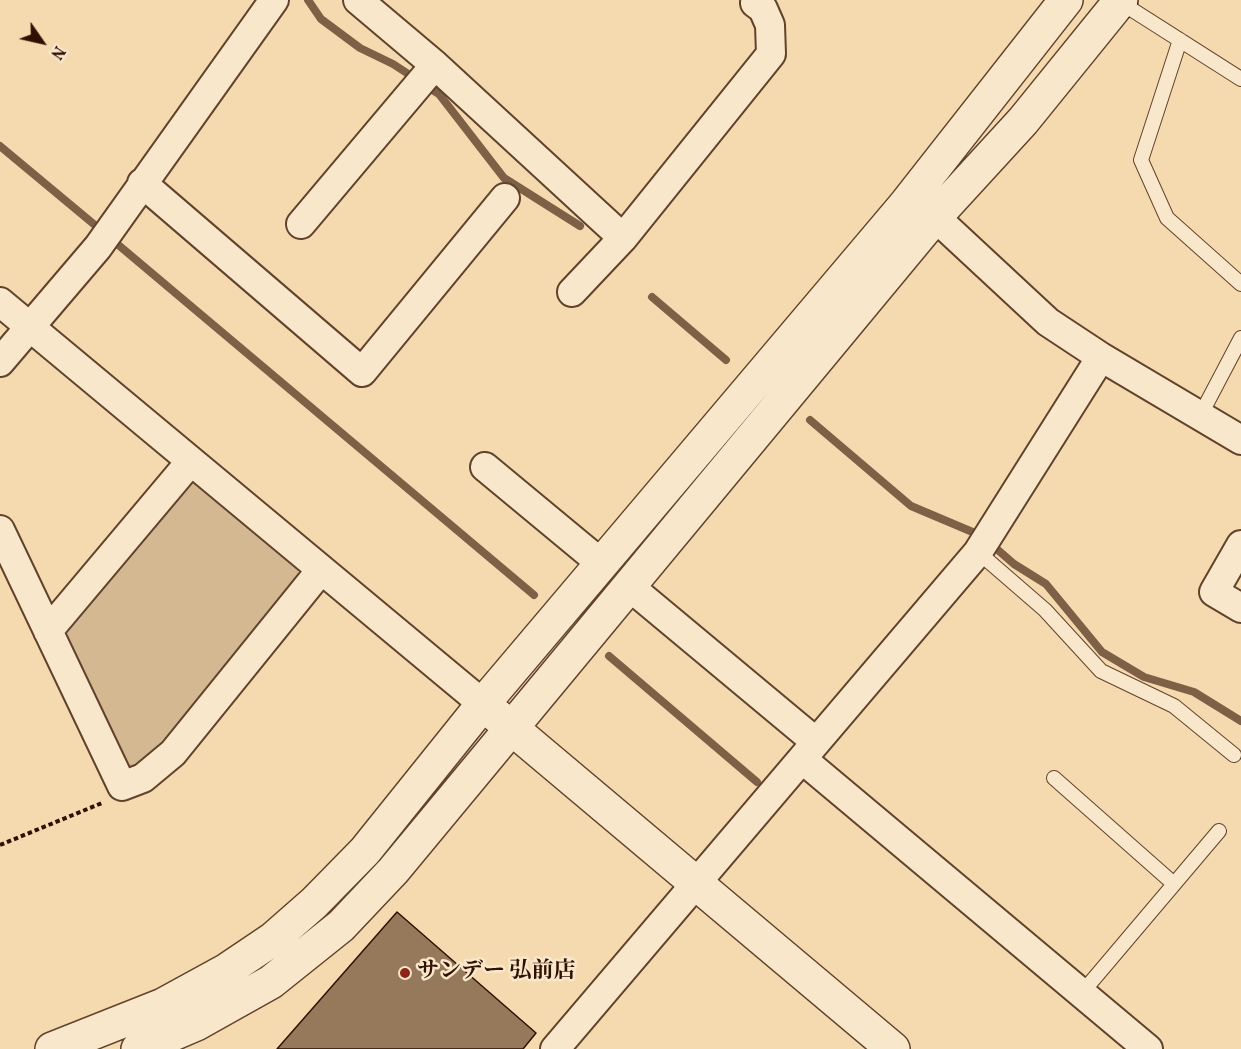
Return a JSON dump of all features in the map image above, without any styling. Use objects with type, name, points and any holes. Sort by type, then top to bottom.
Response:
[{"type":"street","points":[[0,362],[98,247],[274,0]]},
{"type":"street","points":[[358,0],[435,65],[622,238]]},
{"type":"street","points":[[52,1049],[164,1005],[227,970],[273,939],[314,903],[365,851],[483,704],[905,205],[1066,0]]},
{"type":"street","points":[[572,292],[622,238],[771,54],[770,25],[763,9],[755,1]]},
{"type":"street","points":[[138,1049],[196,1024],[271,982],[341,926],[393,871],[935,217],[1023,121],[1120,1]]},
{"type":"street","points":[[301,224],[435,65]]},
{"type":"street","points":[[142,183],[362,372],[505,198]]},
{"type":"street","points":[[935,217],[1048,322],[1101,357],[1241,440]]},
{"type":"street","points":[[0,302],[893,1049]]},
{"type":"street","points":[[555,1049],[694,882],[978,552],[1101,357]]},
{"type":"street","points":[[48,631],[191,462]]},
{"type":"street","points":[[485,467],[602,564]]},
{"type":"street","points":[[0,530],[122,786],[143,778],[173,753],[321,570]]},
{"type":"street","points":[[1241,545],[1214,592],[1241,608]]},
{"type":"street","points":[[630,587],[1082,994],[1148,1049]]},
{"type":"lane","points":[[1120,1],[1241,79]]},
{"type":"lane","points":[[1180,40],[1141,160],[1167,218],[1241,284]]},
{"type":"lane","points":[[1200,416],[1241,344],[1241,338]]},
{"type":"lane","points":[[978,552],[1045,610],[1101,671],[1174,706],[1234,755]]},
{"type":"lane","points":[[1054,778],[1174,884]]},
{"type":"lane","points":[[1082,994],[1219,831]]},
{"type":"path","points":[[0,845],[111,799],[122,786]]},
{"type":"shaded area","points":[[195,481],[298,568],[298,583],[206,696],[135,769],[125,769],[63,639],[66,625],[183,482]]},
{"type":"building","name":"サンデー 弘前店","points":[[397,912],[536,1033],[523,1049],[277,1049]]},
{"type":"waterway","points":[[308,0],[321,19],[360,48],[393,64],[416,79]]},
{"type":"waterway","points":[[426,86],[439,94],[504,178],[580,226]]},
{"type":"waterway","points":[[0,146],[96,226]]},
{"type":"waterway","points":[[116,243],[534,595]]},
{"type":"waterway","points":[[652,297],[726,360]]},
{"type":"waterway","points":[[810,420],[911,506],[982,536]]},
{"type":"waterway","points":[[991,544],[1014,564],[1046,584],[1102,652],[1144,677],[1194,692],[1241,721]]},
{"type":"waterway","points":[[609,656],[757,782]]},
{"type":"place","name":"サンデー 弘前店","points":[[405,973]]}]
